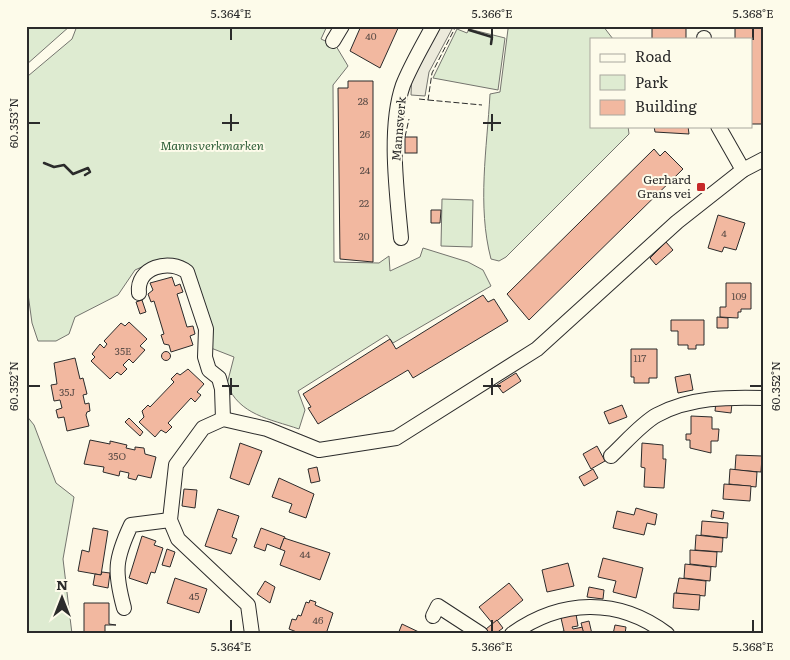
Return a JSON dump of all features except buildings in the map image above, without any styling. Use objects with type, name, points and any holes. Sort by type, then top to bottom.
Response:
[{"type":"street","points":[[333,41],[342,26]]},
{"type":"street","name":"Mannsverk","points":[[401,238],[395,167],[398,117],[403,86],[432,26]]},
{"type":"street","points":[[719,128],[742,170]]},
{"type":"street","points":[[252,634],[248,605],[178,539],[170,520],[176,465],[204,428],[223,419],[267,429],[319,450],[396,438],[537,349],[677,222],[742,170],[764,159]]},
{"type":"street","points":[[140,293],[140,282],[150,270],[171,265],[181,267],[187,272],[206,329],[205,357],[209,370],[219,378],[222,389],[223,419]]},
{"type":"street","points":[[611,456],[656,415],[690,402],[731,397],[764,398]]},
{"type":"street","points":[[124,608],[117,583],[119,550],[131,525],[170,520]]},
{"type":"street","points":[[433,616],[438,606],[481,634]]},
{"type":"street","points":[[512,634],[537,617],[566,608],[595,606],[638,616],[650,621],[667,634]]},
{"type":"green space","points":[[26,26],[70,26],[26,65]]},
{"type":"green space","name":"Mannsverkmarken","points":[[77,26],[327,26],[321,39],[336,46],[348,66],[333,85],[334,262],[379,263],[389,256],[390,271],[420,257],[423,248],[468,262],[483,270],[491,286],[393,343],[387,335],[298,391],[305,410],[299,429],[267,419],[247,409],[232,394],[227,384],[234,357],[211,348],[189,266],[157,261],[135,270],[118,295],[75,317],[69,334],[56,341],[38,341],[32,323],[26,279],[28,76],[72,39]]},
{"type":"green space","points":[[512,26],[603,26],[612,38],[590,38],[590,128],[628,128],[629,134],[506,257],[499,261],[491,259],[487,239],[484,177],[490,94],[500,92],[508,29]]},
{"type":"green space","points":[[457,29],[467,33],[469,29],[505,38],[498,90],[433,78]]},
{"type":"green space","points":[[442,199],[473,200],[472,247],[441,246]]},
{"type":"green space","points":[[26,415],[34,425],[56,483],[74,497],[63,559],[72,634],[26,634]]},
{"type":"shaded area","points":[[433,26],[445,26],[452,29],[429,72],[425,96],[411,95],[412,68]]},
{"type":"fence","points":[[419,99],[428,100],[432,73],[455,28],[452,26]]},
{"type":"fence","points":[[428,100],[482,105]]},
{"type":"fence","points":[[405,137],[409,119]]},
{"type":"wall","points":[[469,30],[492,37],[491,44]]},
{"type":"wall","points":[[44,163],[54,167],[64,165],[73,174],[88,168],[90,172],[85,175]]},
{"type":"place","name":"Gerhard Grans vei","points":[[701,187]]}]
